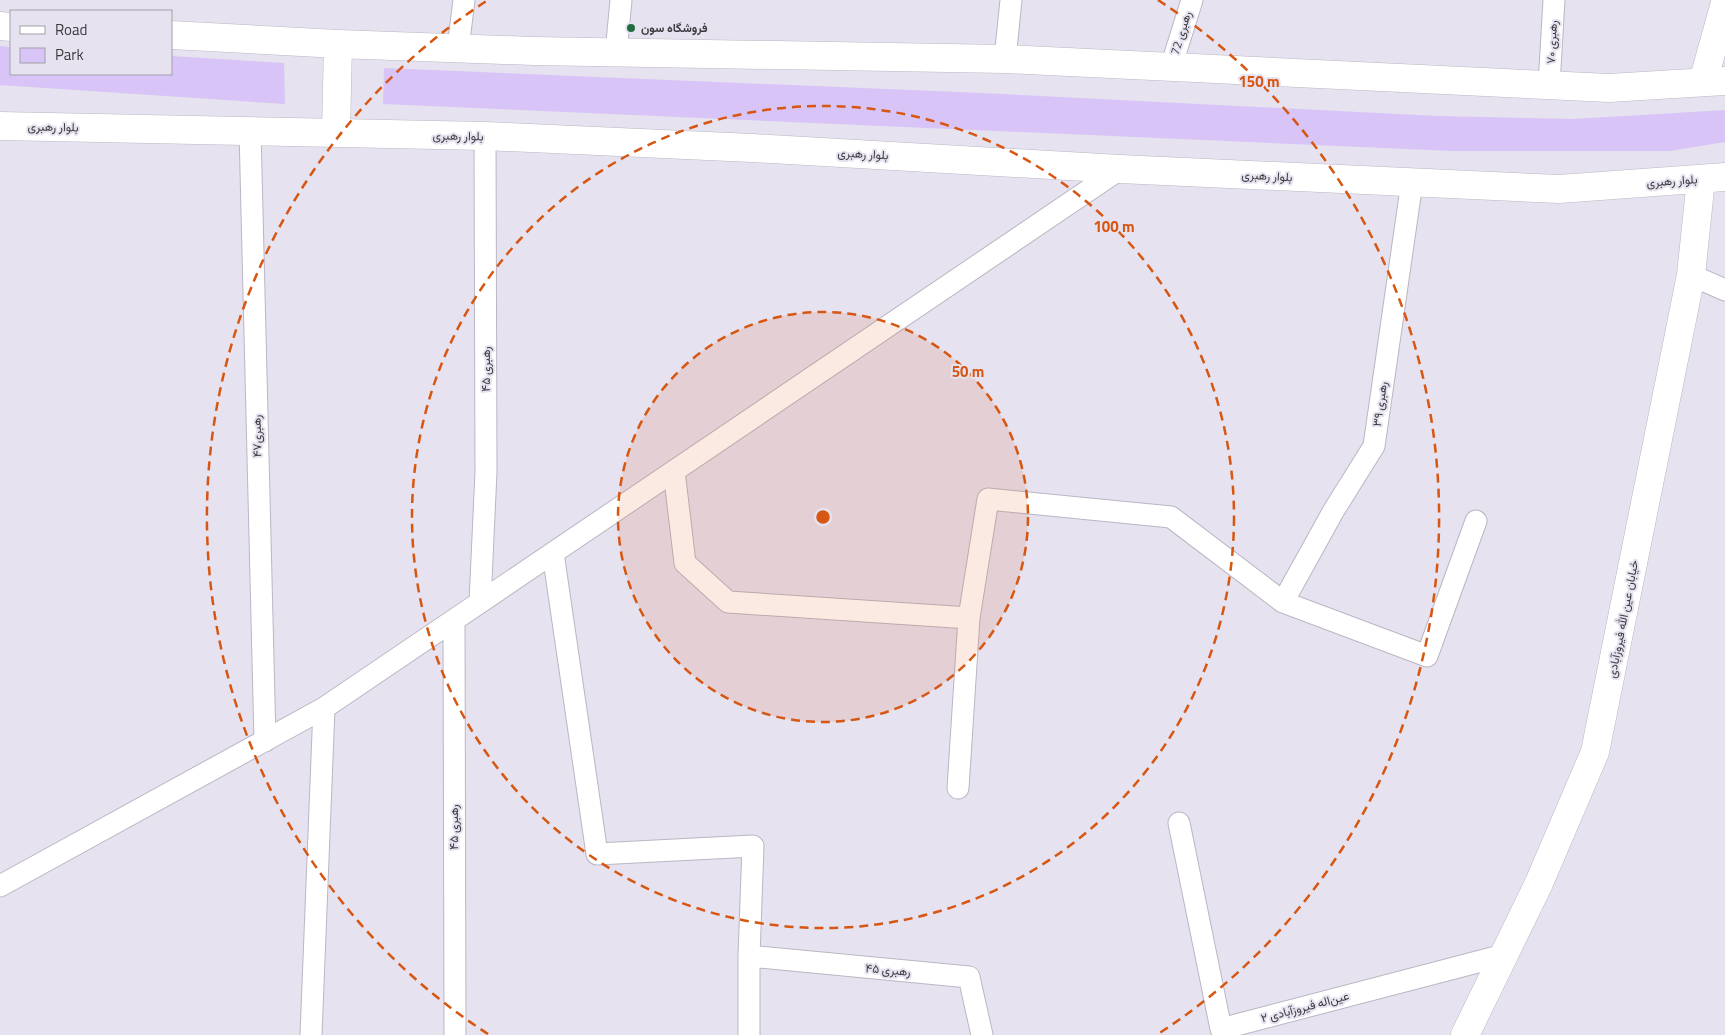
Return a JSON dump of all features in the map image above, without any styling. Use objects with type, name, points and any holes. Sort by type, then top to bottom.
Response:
[{"type":"main road","points":[[172,35],[338,44],[616,53],[1005,59],[1608,88],[1714,81],[1725,3]]},
{"type":"main road","points":[[336,133],[338,44]]},
{"type":"main road","name":"بلوار رهبری","points":[[0,126],[485,136],[752,148],[1120,169],[1559,189],[1713,178]]},
{"type":"main road","name":"خیابان عین الله فیروزآبادی","points":[[1465,1035],[1539,883],[1595,752],[1713,178]]},
{"type":"street","points":[[458,48],[464,0]]},
{"type":"street","points":[[616,53],[621,0]]},
{"type":"street","points":[[1005,59],[1011,0]]},
{"type":"street","name":"رهبری 72","points":[[1171,67],[1192,0]]},
{"type":"street","name":"رهبری ۷۰","points":[[1549,85],[1554,0]]},
{"type":"street","name":"۴۷رهبری","points":[[250,130],[265,741]]},
{"type":"street","name":"رهبری ۴۵","points":[[480,602],[486,462],[485,136]]},
{"type":"street","points":[[0,886],[324,708],[1120,169]]},
{"type":"street","name":"رهبری ۳۹","points":[[1283,602],[1334,510],[1374,446],[1412,182]]},
{"type":"street","points":[[1692,275],[1725,290]]},
{"type":"street","points":[[674,471],[685,563],[728,602],[969,618]]},
{"type":"street","points":[[958,788],[969,618],[988,498],[1172,517],[1283,602],[1426,656],[1476,521]]},
{"type":"street","points":[[553,553],[597,854],[753,846],[749,956],[750,1035]]},
{"type":"street","name":"رهبری ۴۵","points":[[454,620],[455,1035]]},
{"type":"street","points":[[310,1035],[324,708]]},
{"type":"street","name":"عین‌اله فیروزآبادی ۲","points":[[1179,824],[1221,1029],[1504,955]]},
{"type":"street","name":"رهبری ۴۵","points":[[749,956],[969,977],[982,1035]]},
{"type":"green space","points":[[0,46],[10,47],[10,75],[172,75],[172,56],[284,63],[285,104],[0,85]]},
{"type":"green space","points":[[384,68],[982,93],[1437,116],[1574,119],[1725,110],[1725,142],[1670,151],[1452,151],[383,104]]},
{"type":"place","name":"فروشگاه سون","points":[[631,28]]}]
